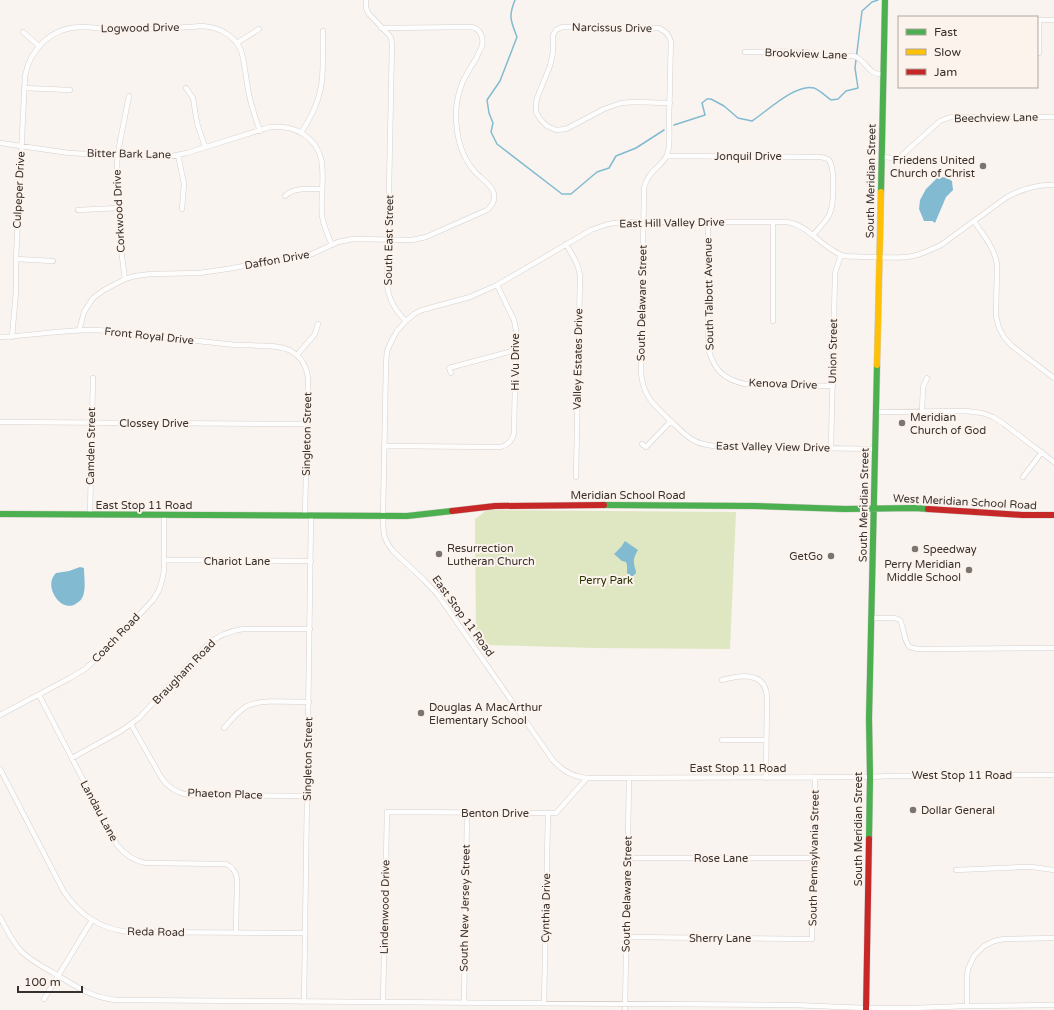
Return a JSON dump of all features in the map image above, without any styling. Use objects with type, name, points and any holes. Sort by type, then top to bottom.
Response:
[{"type":"main road","name":"South Meridian Street","points":[[866,1009],[870,777],[869,730],[885,0]]},
{"type":"main road","name":"Meridian School Road","points":[[383,516],[426,515],[487,506],[511,505],[724,505],[874,509]]},
{"type":"main road","name":"West Meridian School Road","points":[[874,509],[929,509],[1018,515],[1054,515]]},
{"type":"main road","name":"East Stop 11 Road","points":[[0,514],[383,516]]},
{"type":"street","name":"South East Street","points":[[366,0],[367,12],[389,35],[392,44],[388,292],[394,307],[406,321]]},
{"type":"street","points":[[1039,53],[1038,20],[1054,20]]},
{"type":"street","name":"Logwood Drive","points":[[39,46],[46,39],[66,29],[121,30],[204,26],[223,31],[238,43]]},
{"type":"street","name":"Daffon Drive","points":[[79,330],[84,312],[93,298],[104,290],[125,279],[135,276],[151,274],[199,273],[227,269],[312,254],[345,240],[412,240],[426,237],[488,210],[495,197],[491,187],[468,163],[462,150],[457,133],[456,112],[458,97],[463,82],[482,46],[483,39],[480,31],[472,27],[381,28]]},
{"type":"street","name":"Narcissus Drive","points":[[562,27],[660,28],[667,33],[671,42],[670,103],[634,102],[619,104],[604,109],[572,127],[556,130],[547,126],[536,112],[536,105],[537,98],[550,66],[553,52],[553,35],[556,30],[562,27]]},
{"type":"street","points":[[259,29],[238,43],[244,57],[248,91],[260,130]]},
{"type":"street","points":[[323,31],[322,79],[320,91],[314,109],[302,133],[312,142],[320,153],[323,167],[323,218],[327,234],[332,245]]},
{"type":"street","points":[[23,32],[39,46]]},
{"type":"street","name":"Culpeper Drive","points":[[12,337],[16,292],[16,259],[25,76],[33,54],[39,46]]},
{"type":"street","name":"Brookview Lane","points":[[745,52],[806,52],[835,57],[855,56],[864,62],[872,72],[878,74],[883,73]]},
{"type":"street","points":[[24,88],[70,90]]},
{"type":"street","points":[[186,88],[193,98],[205,147]]},
{"type":"street","name":"Corkwood Drive","points":[[125,279],[120,242],[117,155],[129,96]]},
{"type":"street","points":[[667,156],[669,147],[670,103]]},
{"type":"street","name":"Beechview Lane","points":[[881,157],[896,158],[901,156],[940,122],[952,117],[1054,117]]},
{"type":"street","name":"Bitter Bark Lane","points":[[0,143],[69,153],[159,157],[178,155],[270,127],[290,128],[302,133]]},
{"type":"street","points":[[178,155],[184,184],[182,209]]},
{"type":"street","name":"Jonquil Drive","points":[[667,156],[820,157],[829,160],[833,173],[832,205],[827,219],[813,235]]},
{"type":"street","name":"South Delaware Street","points":[[645,391],[641,379],[644,188],[650,174],[663,162],[667,156]]},
{"type":"street","name":"East Hill Valley Drive","points":[[406,321],[414,314],[422,310],[470,297],[497,285],[591,230],[608,224],[624,222],[787,222],[794,223],[803,228],[841,255],[879,257],[913,256],[931,250],[941,244],[1007,197],[1018,191],[1045,184],[1054,185]]},
{"type":"street","points":[[285,196],[300,189],[322,189]]},
{"type":"street","points":[[78,210],[118,208]]},
{"type":"street","points":[[974,221],[996,256],[996,316],[999,328],[1004,337],[1012,346],[1054,378]]},
{"type":"street","name":"South Talbott Avenue","points":[[708,222],[708,348],[711,360],[715,367],[722,374],[733,381]]},
{"type":"street","points":[[773,222],[773,321]]},
{"type":"street","name":"Valley Estates Drive","points":[[566,244],[576,261],[580,276],[576,477]]},
{"type":"street","name":"Union Street","points":[[831,448],[835,273],[841,255]]},
{"type":"street","points":[[16,259],[53,261]]},
{"type":"street","name":"Hi Vu Drive","points":[[384,446],[501,446],[506,445],[513,438],[516,330],[514,320],[497,285]]},
{"type":"street","points":[[383,516],[386,363],[392,340],[397,331],[406,321]]},
{"type":"street","points":[[297,355],[315,334],[318,324]]},
{"type":"street","name":"Front Royal Drive","points":[[0,338],[79,330],[110,331],[239,345],[278,347],[297,355]]},
{"type":"street","points":[[451,373],[449,368],[516,350]]},
{"type":"street","name":"Singleton Street","points":[[297,355],[304,365],[308,377],[308,516],[311,561],[304,1002]]},
{"type":"street","name":"Camden Street","points":[[90,515],[93,378]]},
{"type":"street","points":[[922,411],[923,387],[927,378]]},
{"type":"street","name":"Kenova Drive","points":[[733,381],[745,384],[832,386]]},
{"type":"street","name":"East Valley View Drive","points":[[645,391],[652,403],[686,435],[692,440],[702,444],[714,446],[876,449]]},
{"type":"street","points":[[876,412],[966,411],[982,413],[993,417],[1004,424],[1054,462]]},
{"type":"street","points":[[642,444],[646,447],[671,421]]},
{"type":"street","name":"Clossey Drive","points":[[0,422],[307,424]]},
{"type":"street","points":[[1023,477],[1042,452]]},
{"type":"street","name":"Coach Road","points":[[0,715],[85,669],[107,649],[153,600],[162,581],[164,560],[164,515]]},
{"type":"street","name":"East Stop 11 Road","points":[[383,516],[383,532],[388,546],[438,595],[552,759],[567,773],[587,778],[870,777]]},
{"type":"street","name":"Chariot Lane","points":[[164,560],[311,561]]},
{"type":"street","points":[[872,618],[895,618],[900,620],[904,630],[906,643],[910,647],[917,649],[1054,648]]},
{"type":"street","name":"Braugham Road","points":[[72,758],[131,724],[148,709],[206,646],[219,636],[235,630],[243,629],[310,629]]},
{"type":"street","points":[[722,680],[735,677],[753,677],[759,679],[766,689],[766,778]]},
{"type":"street","name":"Landau Lane","points":[[39,695],[121,850],[137,861],[146,863],[226,864],[234,870],[237,877],[236,933]]},
{"type":"street","points":[[224,728],[239,711],[256,703],[309,702]]},
{"type":"street","name":"Phaeton Place","points":[[131,724],[162,779],[167,785],[176,791],[189,795],[307,796]]},
{"type":"street","points":[[722,740],[766,740]]},
{"type":"street","name":"Reda Road","points":[[0,769],[64,892],[76,908],[92,920],[110,928],[128,932],[305,933]]},
{"type":"street","name":"West Stop 11 Road","points":[[870,777],[1054,775]]},
{"type":"street","name":"South Pennsylvania Street","points":[[812,939],[815,777]]},
{"type":"street","points":[[548,813],[556,813],[587,778]]},
{"type":"street","name":"South Delaware Street","points":[[625,1010],[629,778]]},
{"type":"street","name":"Benton Drive","points":[[387,812],[548,813]]},
{"type":"street","name":"Lindenwood Drive","points":[[383,1002],[387,812]]},
{"type":"street","name":"South New Jersey Street","points":[[464,1003],[467,812]]},
{"type":"street","name":"Cynthia Drive","points":[[544,1003],[548,813]]},
{"type":"street","name":"Rose Lane","points":[[628,858],[814,858]]},
{"type":"street","points":[[956,870],[1022,867],[1054,870]]},
{"type":"street","points":[[0,917],[13,942],[21,951],[34,961],[89,994],[112,1000],[793,1005],[866,1009],[1054,1005]]},
{"type":"street","points":[[44,999],[92,920]]},
{"type":"street","name":"Sherry Lane","points":[[627,937],[812,939]]},
{"type":"street","points":[[967,1006],[968,975],[972,960],[978,951],[984,946],[996,940],[1004,939],[1054,938]]},
{"type":"green space","name":"Perry Park","points":[[487,510],[736,512],[730,649],[593,648],[488,645],[476,638],[475,519]]},
{"type":"water","points":[[945,177],[952,181],[953,190],[946,197],[935,223],[932,221],[924,221],[919,209],[920,200],[926,189],[937,178]]},
{"type":"water","points":[[625,541],[638,550],[634,559],[636,573],[633,576],[630,576],[627,573],[626,562],[622,561],[614,554]]},
{"type":"water","points":[[80,567],[84,568],[85,586],[83,596],[81,600],[71,606],[65,605],[60,602],[53,591],[51,585],[52,579],[56,573],[69,571]]},
{"type":"waterway","points":[[515,0],[511,19],[517,37],[500,81],[487,100],[489,113],[493,123],[491,132],[497,144],[562,194],[571,194],[597,172],[609,168],[616,156],[636,148],[664,130]]},
{"type":"waterway","points":[[674,125],[705,115],[702,103],[707,99],[711,99],[724,106],[738,118],[752,121],[782,99],[799,90],[814,88],[831,100],[838,99],[846,91],[858,88],[855,68],[862,11],[872,2],[878,0]]},
{"type":"traffic: fast","points":[[881,192],[885,0]]},
{"type":"traffic: fast","points":[[869,839],[869,718],[877,365]]},
{"type":"traffic: fast","points":[[604,505],[928,509]]},
{"type":"traffic: fast","points":[[0,514],[407,516],[452,511]]},
{"type":"traffic: slow","points":[[877,365],[881,192]]},
{"type":"traffic: jam","points":[[452,511],[495,506],[604,505]]},
{"type":"traffic: jam","points":[[928,509],[1022,515],[1054,515]]},
{"type":"traffic: jam","points":[[866,1010],[869,839]]},
{"type":"place","name":"Friedens United Church of Christ","points":[[983,166]]},
{"type":"place","name":"Meridian Church of God","points":[[902,423]]},
{"type":"place","name":"Speedway","points":[[915,549]]},
{"type":"place","name":"Resurrection Lutheran Church","points":[[439,554]]},
{"type":"place","name":"GetGo","points":[[831,556]]},
{"type":"place","name":"Perry Meridian Middle School","points":[[969,570]]},
{"type":"place","name":"Douglas A MacArthur Elementary School","points":[[421,713]]},
{"type":"place","name":"Dollar General","points":[[913,810]]}]
